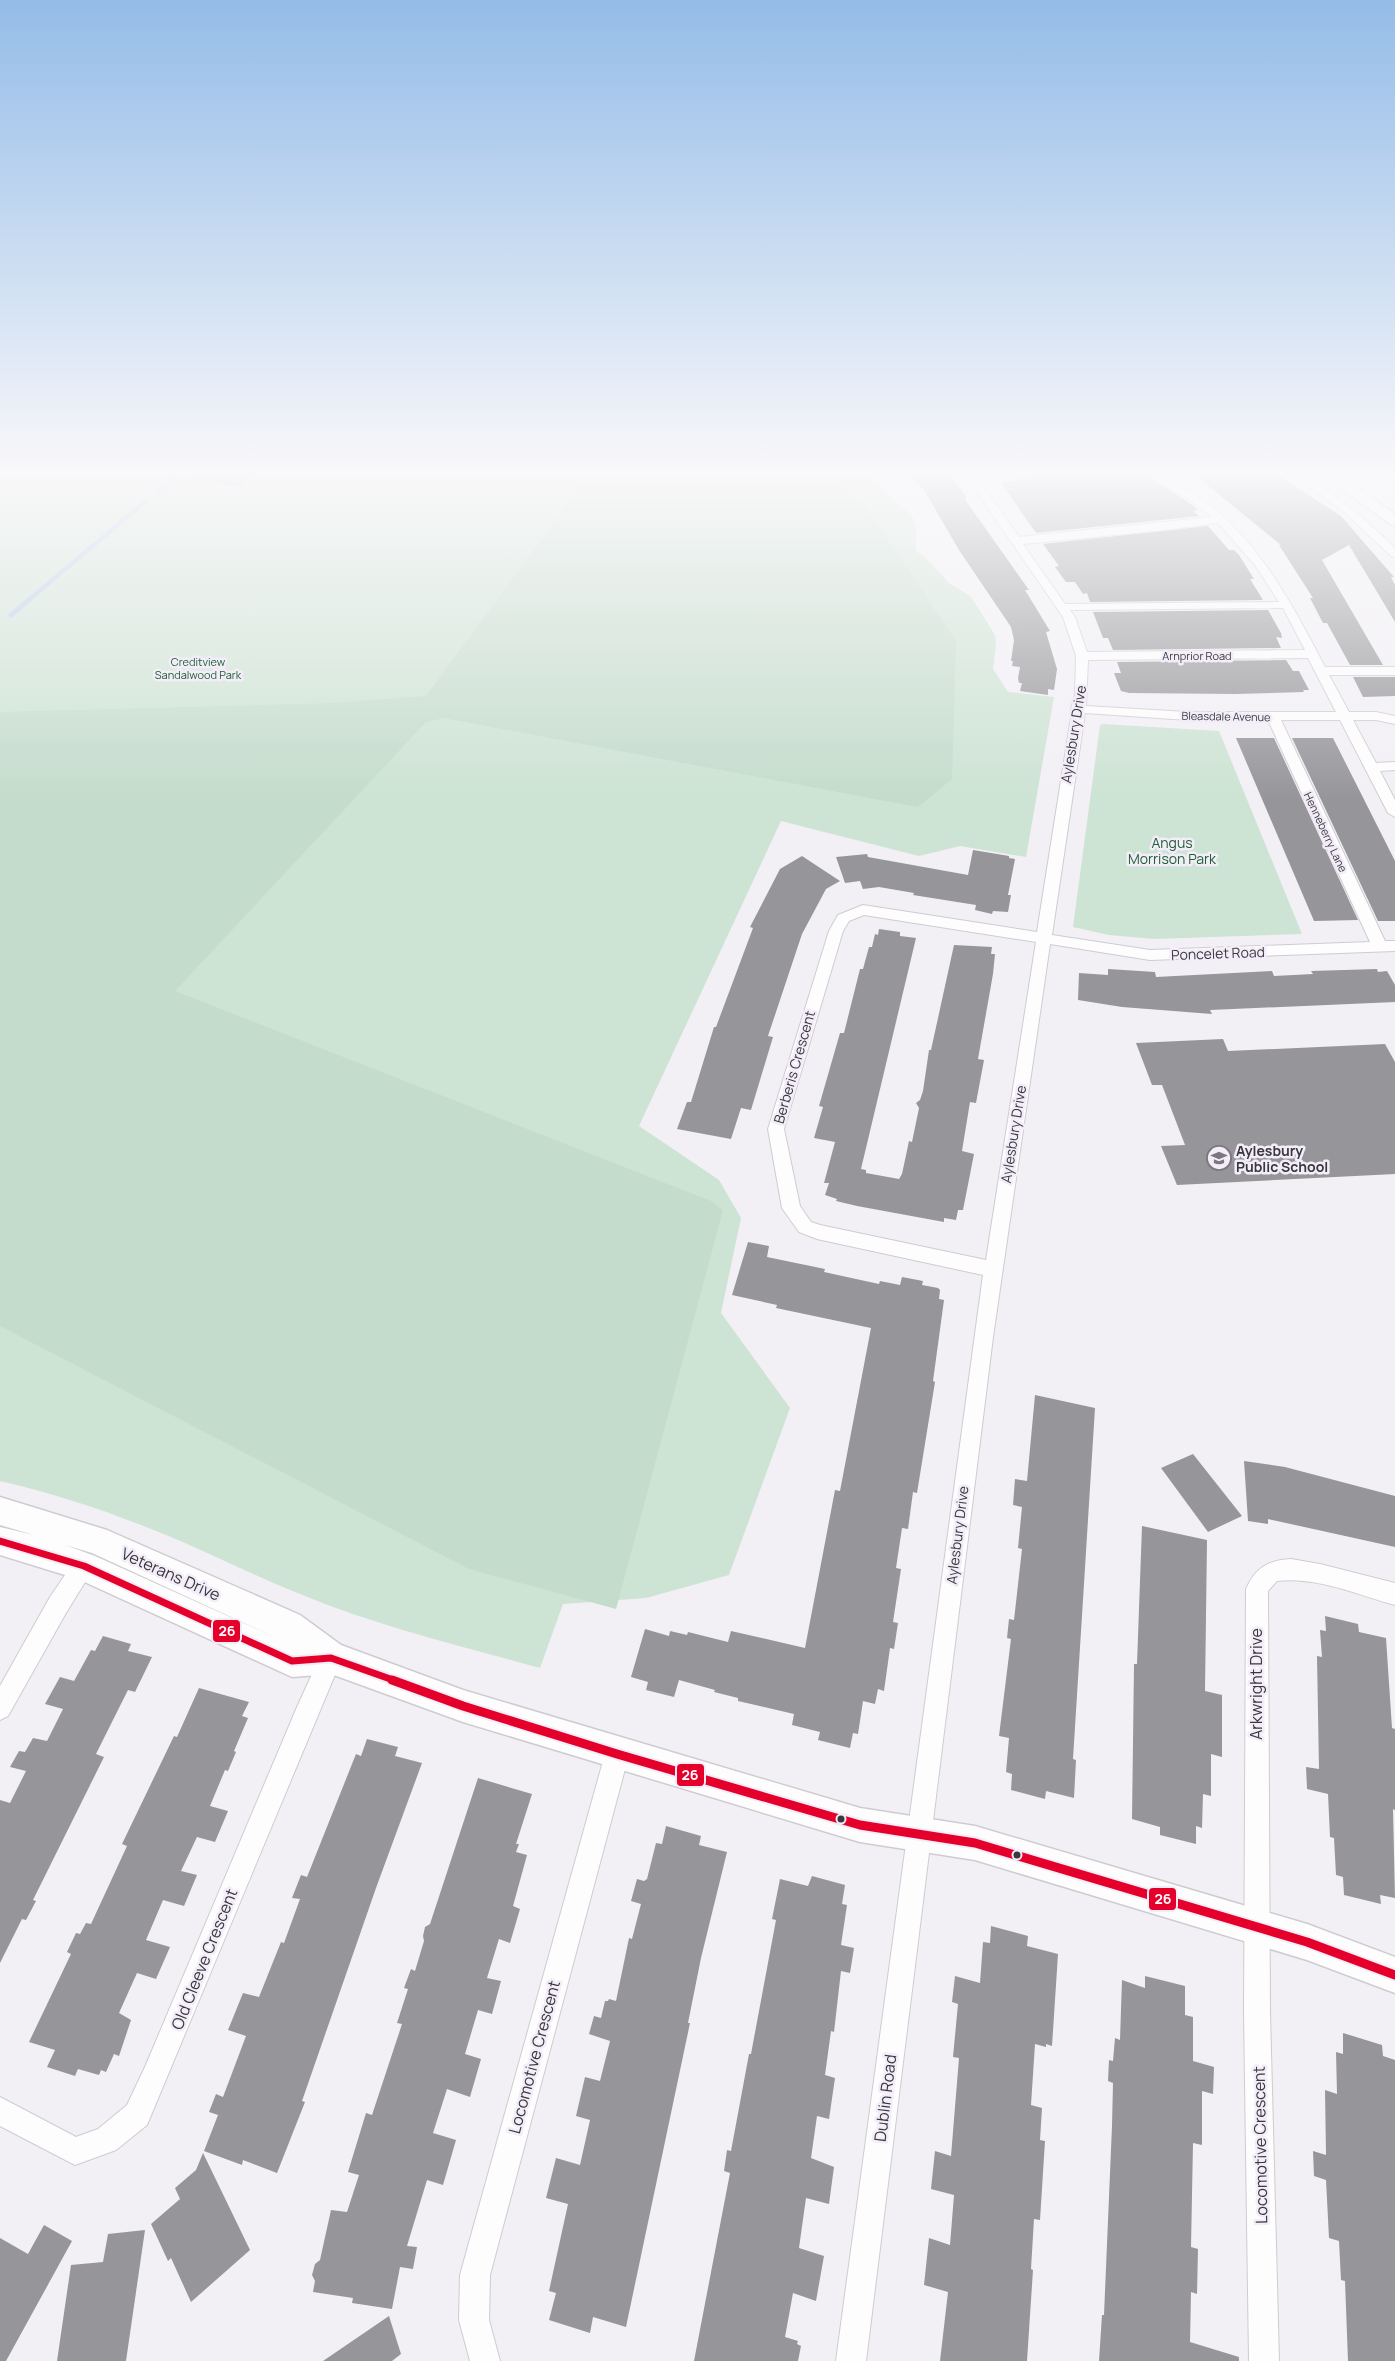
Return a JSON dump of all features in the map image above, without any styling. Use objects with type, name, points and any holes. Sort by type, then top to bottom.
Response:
[{"type":"street","name":"Aylesbury Drive","points":[[919,1834],[992,1269],[1080,695],[1082,656],[1069,617],[1043,580]]},
{"type":"street","points":[[1273,580],[1395,813]]},
{"type":"street","points":[[1062,607],[1287,605]]},
{"type":"street","name":"Arnprior Road","points":[[1082,656],[1312,654]]},
{"type":"street","points":[[1321,671],[1395,671]]},
{"type":"street","name":"Bleasdale Avenue","points":[[1078,709],[1188,716],[1273,717],[1376,716],[1395,712]]},
{"type":"street","name":"Bleasdale Avenue","points":[[1376,716],[1395,720]]},
{"type":"street","name":"Henneberry Lane","points":[[1273,717],[1388,947]]},
{"type":"street","points":[[1371,767],[1395,766]]},
{"type":"street","name":"Berberis Crescent","points":[[992,1269],[817,1232],[805,1227],[791,1208],[776,1129],[836,931],[843,918],[848,914],[863,910],[1042,939]]},
{"type":"street","name":"Poncelet Road","points":[[1042,939],[1150,955],[1388,947]]},
{"type":"street","name":"Veterans Drive","points":[[0,1511],[96,1540],[289,1626],[331,1658],[463,1706],[616,1754],[860,1825],[975,1843],[1307,1942],[1395,1975]]},
{"type":"street","name":"Veterans Drive","points":[[0,1541],[46,1553],[84,1566],[292,1660],[331,1658]]},
{"type":"street","points":[[0,1708],[58,1605],[84,1566]]},
{"type":"street","name":"Arkwright Drive","points":[[1258,1928],[1257,1589],[1264,1577],[1280,1570],[1305,1572],[1395,1594]]},
{"type":"street","name":"Old Cleeve Crescent","points":[[0,2111],[74,2151],[106,2140],[137,2115],[155,2077],[305,1715],[331,1658]]},
{"type":"street","name":"Locomotive Crescent","points":[[485,2361],[474,2320],[476,2276],[616,1754]]},
{"type":"street","name":"Dublin Road","points":[[851,2361],[919,1834]]},
{"type":"street","name":"Locomotive Crescent","points":[[1258,1928],[1257,2012],[1264,2361]]},
{"type":"green space","name":"Creditview Sandalwood Park","points":[[0,580],[946,580],[970,596],[995,635],[996,644],[993,669],[1008,692],[1054,697],[1026,857],[960,846],[919,856],[781,821],[639,1126],[719,1180],[741,1218],[721,1313],[790,1408],[729,1575],[646,1598],[563,1604],[540,1668],[421,1635],[333,1607],[124,1518],[54,1495],[0,1481]]},
{"type":"green space","points":[[512,580],[915,580],[956,641],[952,779],[918,807],[444,718],[426,722],[175,991],[711,1201],[723,1210],[616,1609],[469,1569],[0,1326],[0,712],[336,703],[426,696]]},
{"type":"green space","name":"Angus Morrison Park","points":[[1100,725],[1219,731],[1302,934],[1154,939],[1109,935],[1073,927]]},
{"type":"building","points":[[979,580],[1022,580],[1029,590],[1025,590],[1050,631],[1046,632],[1057,669],[1054,690],[1048,689],[1048,695],[1020,691],[1022,683],[1019,683],[1018,678],[1020,667],[1012,666],[1013,661],[1011,661],[1014,640],[1011,627]]},
{"type":"building","points":[[1065,580],[1251,580],[1263,600],[1090,602],[1087,593],[1083,594],[1075,582],[1066,582]]},
{"type":"building","points":[[1302,580],[1334,580],[1383,665],[1350,665],[1327,623],[1323,623],[1310,598],[1313,598]]},
{"type":"building","points":[[1370,580],[1393,580],[1395,585],[1395,622]]},
{"type":"building","points":[[1268,610],[1281,633],[1282,638],[1276,637],[1281,648],[1113,650],[1108,638],[1103,638],[1093,612]]},
{"type":"building","points":[[1286,660],[1293,671],[1299,671],[1309,690],[1303,690],[1304,692],[1235,694],[1129,693],[1121,691],[1114,673],[1121,673],[1117,662]]},
{"type":"building","points":[[1353,677],[1395,677],[1395,696],[1363,697]]},
{"type":"building","points":[[1236,738],[1274,738],[1358,920],[1314,921]]},
{"type":"building","points":[[1292,738],[1333,738],[1395,861],[1395,921],[1378,921]]},
{"type":"building","points":[[973,850],[1009,856],[1009,858],[1015,859],[1008,895],[1011,895],[1008,912],[993,911],[992,914],[975,910],[976,905],[913,895],[914,893],[879,887],[863,889],[860,881],[845,883],[836,857],[867,854],[868,857],[968,875]]},
{"type":"building","points":[[802,856],[840,881],[826,889],[802,934],[768,1036],[773,1037],[751,1110],[741,1108],[731,1139],[677,1129],[687,1102],[691,1102],[714,1027],[716,1027],[753,928],[750,927],[780,869]]},
{"type":"building","points":[[879,929],[900,932],[900,936],[916,938],[861,1169],[866,1170],[866,1173],[899,1179],[902,1174],[909,1141],[912,1142],[919,1108],[916,1103],[920,1100],[923,1091],[929,1050],[931,1050],[954,945],[992,947],[991,954],[995,954],[978,1059],[984,1060],[976,1103],[970,1102],[962,1151],[974,1154],[963,1210],[958,1210],[956,1220],[944,1218],[944,1222],[857,1206],[836,1201],[837,1199],[825,1195],[829,1183],[824,1183],[835,1142],[814,1138],[823,1107],[819,1106],[840,1033],[844,1033],[860,969],[863,969],[869,947],[872,947],[875,934],[878,935]]},
{"type":"building","points":[[1108,969],[1155,972],[1156,977],[1272,971],[1274,976],[1313,974],[1311,971],[1377,969],[1378,972],[1387,971],[1395,985],[1395,1002],[1210,1010],[1212,1014],[1122,1007],[1078,1000],[1079,973],[1108,975]]},
{"type":"building","points":[[1223,1039],[1228,1051],[1385,1044],[1395,1062],[1395,1174],[1177,1185],[1161,1146],[1185,1145],[1162,1085],[1152,1085],[1136,1043]]},
{"type":"building","points":[[748,1242],[769,1246],[767,1257],[825,1269],[824,1272],[879,1284],[880,1281],[900,1285],[902,1277],[923,1281],[922,1285],[938,1288],[940,1290],[939,1299],[944,1300],[933,1381],[935,1382],[917,1493],[913,1492],[908,1529],[902,1528],[896,1568],[901,1569],[893,1622],[898,1623],[894,1649],[890,1648],[884,1691],[878,1689],[875,1704],[863,1701],[858,1734],[853,1733],[850,1748],[818,1740],[820,1732],[792,1725],[794,1714],[738,1701],[738,1698],[679,1680],[674,1697],[646,1690],[648,1682],[631,1677],[645,1629],[669,1636],[670,1631],[687,1635],[688,1632],[728,1642],[731,1631],[805,1648],[835,1490],[840,1491],[871,1328],[776,1308],[777,1305],[732,1295]]},
{"type":"building","points":[[1035,1395],[1095,1408],[1073,1759],[1076,1760],[1074,1798],[1046,1791],[1045,1799],[1011,1790],[1012,1774],[1006,1772],[1009,1738],[999,1736],[1011,1639],[1007,1638],[1009,1619],[1014,1620],[1022,1549],[1018,1548],[1022,1507],[1013,1505],[1015,1479],[1027,1481]]},
{"type":"building","points":[[1193,1454],[1242,1516],[1208,1532],[1161,1468]]},
{"type":"building","points":[[1244,1461],[1285,1467],[1395,1496],[1395,1547],[1268,1519],[1268,1524],[1248,1521]]},
{"type":"building","points":[[1142,1526],[1207,1540],[1205,1691],[1222,1695],[1222,1757],[1211,1754],[1211,1796],[1203,1794],[1202,1828],[1196,1826],[1196,1844],[1160,1835],[1160,1827],[1132,1819],[1134,1664],[1137,1664]]},
{"type":"building","points":[[1325,1616],[1358,1624],[1359,1632],[1386,1638],[1392,1728],[1395,1729],[1395,1810],[1393,1809],[1395,1898],[1380,1895],[1381,1904],[1344,1895],[1343,1877],[1336,1875],[1334,1838],[1330,1837],[1328,1794],[1307,1789],[1306,1767],[1319,1769],[1317,1656],[1322,1657],[1320,1630],[1326,1631]]},
{"type":"building","points":[[103,1636],[131,1644],[128,1651],[152,1657],[135,1692],[128,1690],[96,1754],[104,1757],[33,1900],[36,1901],[26,1920],[22,1919],[0,1963],[0,1800],[10,1803],[26,1771],[10,1767],[19,1751],[25,1752],[33,1738],[47,1741],[63,1709],[45,1704],[60,1677],[74,1681],[91,1650],[95,1651]]},
{"type":"building","points":[[199,1688],[249,1702],[242,1716],[248,1718],[234,1751],[236,1752],[228,1771],[225,1770],[210,1806],[228,1811],[215,1842],[197,1837],[181,1871],[197,1875],[184,1906],[163,1900],[146,1940],[170,1947],[156,1979],[137,1973],[119,2013],[131,2020],[119,2056],[114,2054],[106,2072],[101,2070],[99,2075],[78,2069],[75,2076],[47,2067],[55,2050],[29,2042],[71,1954],[67,1952],[76,1933],[80,1934],[86,1923],[91,1924],[127,1846],[122,1844],[174,1736],[177,1737]]},
{"type":"building","points":[[367,1739],[398,1747],[395,1756],[422,1763],[376,1888],[302,2101],[305,2102],[277,2173],[243,2160],[242,2165],[204,2151],[218,2115],[209,2112],[216,2094],[223,2097],[246,2036],[228,2030],[243,1993],[259,1997],[281,1942],[284,1943],[300,1899],[292,1898],[301,1875],[307,1877],[356,1754],[361,1756]]},
{"type":"building","points":[[478,1778],[532,1794],[516,1844],[519,1844],[516,1852],[527,1855],[513,1906],[520,1909],[510,1943],[499,1939],[487,1978],[501,1981],[492,2014],[478,2010],[465,2054],[481,2059],[470,2097],[447,2089],[433,2133],[456,2140],[443,2185],[427,2180],[407,2246],[417,2247],[413,2269],[400,2267],[392,2309],[352,2303],[353,2298],[313,2292],[315,2281],[312,2275],[315,2264],[320,2260],[331,2210],[347,2212],[359,2175],[348,2172],[366,2113],[372,2115],[402,2024],[397,2023],[408,1989],[404,1988],[411,1969],[415,1971],[424,1941],[425,1927],[430,1924]]},
{"type":"building","points":[[666,1826],[701,1836],[699,1845],[727,1852],[701,1958],[688,2023],[690,2023],[626,2327],[593,2317],[590,2333],[549,2320],[556,2293],[549,2291],[568,2204],[546,2198],[556,2158],[580,2165],[590,2120],[576,2116],[585,2077],[600,2081],[610,2041],[589,2034],[594,2016],[601,2018],[605,2001],[609,1999],[616,2001],[629,1938],[632,1939],[641,1904],[631,1901],[637,1879],[644,1881],[647,1879],[656,1843],[662,1844]]},
{"type":"building","points":[[812,1876],[845,1885],[842,1904],[847,1905],[841,1945],[854,1948],[850,1973],[841,1971],[834,2032],[831,2031],[825,2075],[835,2078],[829,2119],[817,2116],[811,2158],[834,2167],[829,2204],[806,2198],[799,2248],[824,2256],[816,2301],[793,2293],[785,2337],[798,2341],[797,2344],[801,2346],[798,2361],[694,2361],[730,2173],[724,2171],[727,2150],[731,2151],[749,2054],[751,2054],[776,1920],[772,1919],[780,1879],[808,1886]]},
{"type":"building","points":[[991,1926],[1028,1936],[1027,1946],[1058,1954],[1052,2046],[1046,2044],[1046,2047],[1035,2044],[1031,2105],[1042,2108],[1040,2140],[1045,2141],[1040,2220],[1034,2219],[1031,2269],[1033,2270],[1027,2361],[940,2361],[948,2292],[924,2285],[929,2238],[950,2245],[954,2195],[931,2189],[935,2151],[951,2156],[959,2058],[953,2057],[958,2004],[952,2002],[955,1976],[980,1983],[983,1942],[990,1943]]},
{"type":"building","points":[[1145,1976],[1185,1986],[1185,2015],[1193,2017],[1193,2061],[1214,2067],[1213,2094],[1202,2091],[1202,2145],[1193,2143],[1191,2247],[1198,2249],[1197,2294],[1191,2292],[1190,2342],[1239,2357],[1239,2361],[1099,2361],[1102,2315],[1104,2315],[1112,2126],[1113,2083],[1108,2081],[1109,2060],[1113,2061],[1115,2038],[1120,2040],[1122,1980],[1145,1988]]},
{"type":"building","points":[[1343,2033],[1382,2045],[1383,2056],[1395,2060],[1395,2361],[1348,2361],[1345,2281],[1341,2280],[1339,2241],[1329,2238],[1326,2180],[1314,2176],[1313,2151],[1326,2155],[1325,2090],[1337,2094],[1336,2052],[1343,2054]]},
{"type":"building","points":[[203,2153],[250,2250],[191,2302],[171,2258],[168,2261],[151,2224],[180,2199],[175,2188],[196,2170]]},
{"type":"building","points":[[44,2225],[72,2241],[6,2361],[0,2361],[0,2238],[28,2254]]},
{"type":"building","points":[[145,2230],[126,2361],[57,2361],[71,2265],[103,2262],[108,2234]]},
{"type":"building","points":[[389,2316],[401,2354],[392,2361],[323,2361]]},
{"type":"waterway","points":[[11,615],[52,580]]},
{"type":"transit line","name":"26","points":[[0,1541],[84,1566],[292,1661],[331,1658],[463,1706],[617,1754],[860,1825],[975,1843],[1307,1942],[1395,1975]]},
{"type":"place","name":"Aylesbury Public School","points":[[1219,1158]]}]
